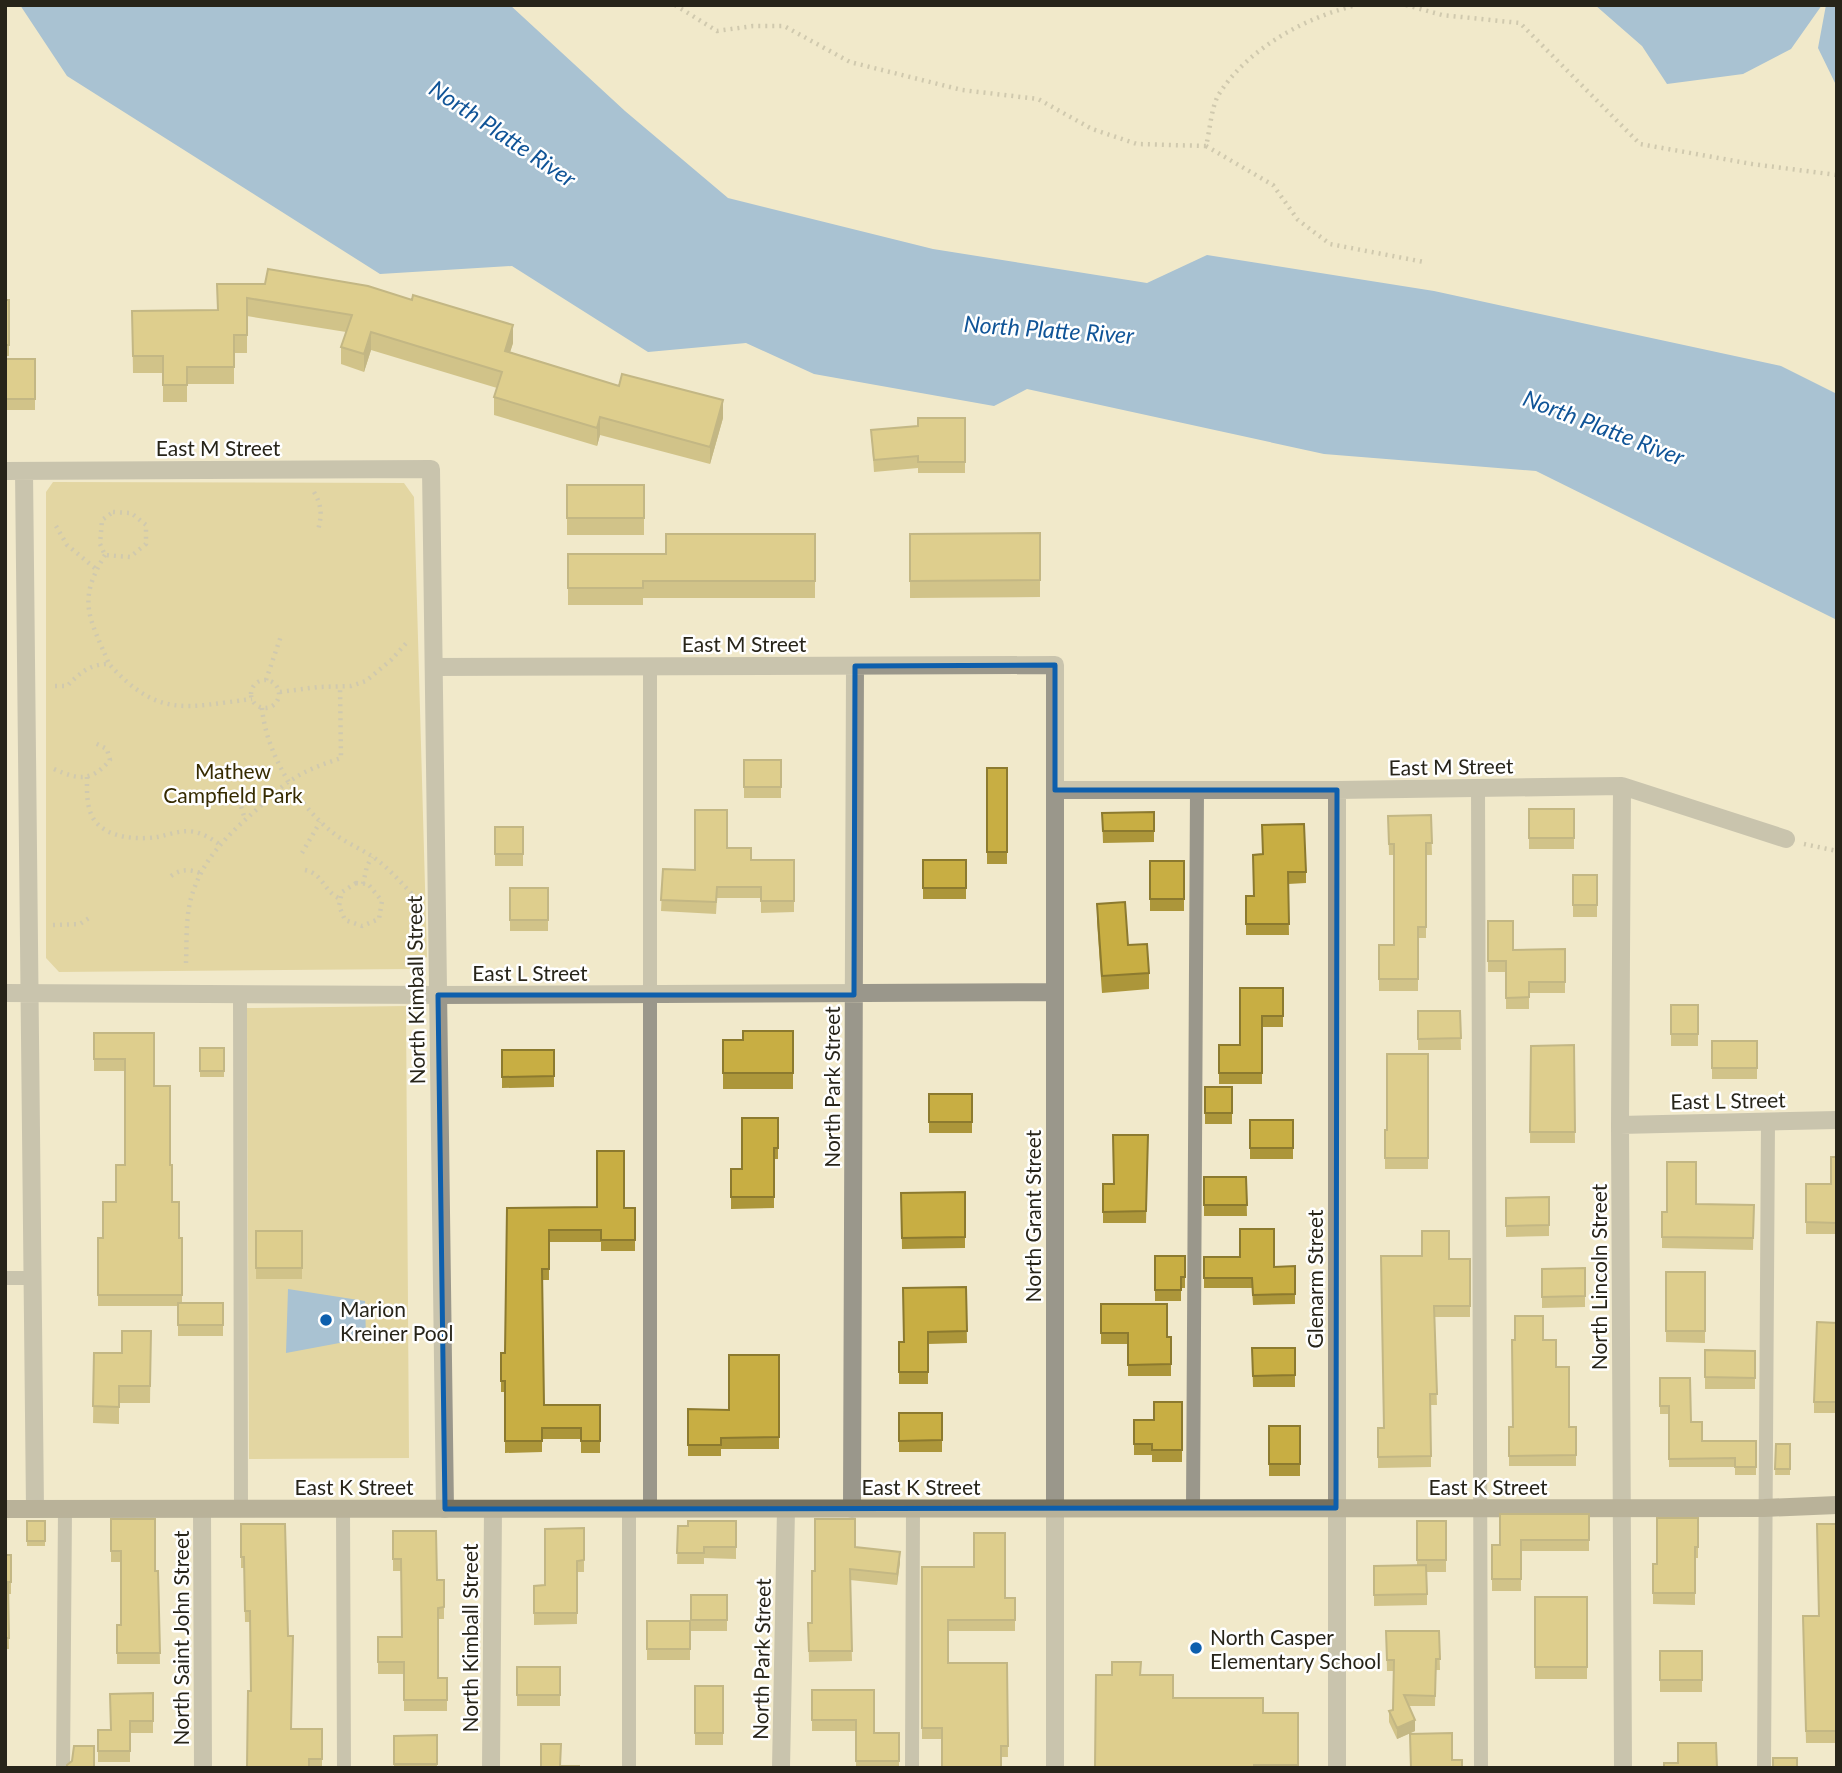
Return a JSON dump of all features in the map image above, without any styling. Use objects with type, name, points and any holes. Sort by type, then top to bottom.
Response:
[{"type":"street","name":"East M Street","points":[[5,471],[431,470]]},
{"type":"street","name":"North Kimball Street","points":[[431,470],[445,1509]]},
{"type":"street","points":[[24,471],[35,1509]]},
{"type":"street","name":"East M Street","points":[[433,667],[1055,665]]},
{"type":"street","name":"North Grant Street","points":[[1055,665],[1055,1768]]},
{"type":"street","name":"North Park Street","points":[[852,1509],[855,666]]},
{"type":"street","name":"East M Street","points":[[1055,790],[1622,786],[1786,839]]},
{"type":"street","name":"North Lincoln Street","points":[[1622,786],[1620,1125],[1623,1768]]},
{"type":"street","name":"Glenarm Street","points":[[1337,790],[1337,1768]]},
{"type":"street","name":"East L Street","points":[[5,993],[854,995],[1055,992]]},
{"type":"street","name":"East L Street","points":[[1620,1125],[1837,1120]]},
{"type":"street","name":"East K Street","points":[[5,1509],[1837,1506]]},
{"type":"street","name":"North Saint John Street","points":[[202,1509],[203,1768]]},
{"type":"street","name":"North Kimball Street","points":[[491,1768],[493,1509]]},
{"type":"street","name":"North Park Street","points":[[782,1768],[786,1509]]},
{"type":"lane","points":[[650,666],[650,1509]]},
{"type":"lane","points":[[1478,788],[1481,1768]]},
{"type":"lane","points":[[1193,1509],[1197,790]]},
{"type":"lane","points":[[240,994],[241,1509]]},
{"type":"lane","points":[[1764,1768],[1768,1122]]},
{"type":"lane","points":[[5,1278],[33,1279]]},
{"type":"lane","points":[[63,1768],[65,1509]]},
{"type":"lane","points":[[343,1509],[344,1768]]},
{"type":"lane","points":[[629,1509],[629,1768]]},
{"type":"lane","points":[[912,1768],[913,1509]]},
{"type":"path","points":[[675,5],[716,32],[753,26],[784,26],[850,62],[962,90],[1038,99],[1092,130],[1136,144],[1206,146],[1273,185],[1298,220],[1330,244],[1424,262]]},
{"type":"path","points":[[1206,146],[1218,96],[1240,69],[1282,34],[1333,11],[1357,5]]},
{"type":"path","points":[[1406,5],[1442,15],[1520,23],[1640,144],[1752,164],[1837,175]]},
{"type":"path","points":[[313,492],[320,502],[322,515],[318,530]]},
{"type":"path","points":[[113,512],[131,513],[146,525],[146,544],[130,557],[105,555],[100,544],[102,520],[113,512]]},
{"type":"path","points":[[56,526],[67,545],[83,561],[96,569]]},
{"type":"path","points":[[105,555],[88,588],[88,600],[92,623],[109,664],[121,678],[156,701],[178,707],[252,699],[262,708],[263,723],[272,753],[300,799],[320,822],[372,856],[416,898]]},
{"type":"path","points":[[267,680],[281,636]]},
{"type":"path","points":[[280,692],[366,681],[409,640]]},
{"type":"path","points":[[55,685],[67,686],[80,672],[96,664],[109,664]]},
{"type":"path","points":[[252,699],[254,685],[267,680],[275,684],[280,692]]},
{"type":"path","points":[[186,963],[192,891],[219,844],[290,780],[310,769],[341,758],[340,685]]},
{"type":"path","points":[[262,708],[275,705],[280,692]]},
{"type":"path","points":[[54,769],[73,777],[87,777],[100,771],[110,760],[107,750],[93,742]]},
{"type":"path","points":[[87,777],[89,806],[95,821],[106,830],[140,839],[180,831],[195,832],[219,844]]},
{"type":"path","points":[[239,800],[245,820]]},
{"type":"path","points":[[302,853],[320,822]]},
{"type":"path","points":[[1786,839],[1837,851]]},
{"type":"path","points":[[363,884],[372,856]]},
{"type":"path","points":[[305,870],[315,872],[331,896],[341,899]]},
{"type":"path","points":[[171,876],[179,871],[200,873]]},
{"type":"path","points":[[356,883],[363,884],[368,884],[382,901],[379,919],[362,926],[345,920],[339,906],[342,892],[356,883]]},
{"type":"path","points":[[53,925],[80,924],[89,918]]},
{"type":"highlighted area","points":[[1055,665],[1055,790],[1337,790],[1336,1508],[445,1509],[438,995],[854,995],[855,666]]},
{"type":"green space","name":"Mathew Campfield Park","points":[[53,482],[404,483],[414,497],[427,957],[409,969],[59,972],[46,958],[46,492]]},
{"type":"green space","name":"Marion Kreiner Pool","points":[[406,1006],[409,1458],[249,1459],[247,1008]]},
{"type":"water","name":"North Platte River","points":[[20,5],[510,5],[625,111],[728,198],[933,249],[1147,283],[1207,255],[1434,291],[1781,366],[1837,394],[1837,620],[1536,471],[1324,454],[1027,389],[994,406],[814,374],[746,343],[648,352],[512,266],[380,274],[67,76]]},
{"type":"water","points":[[1595,5],[1822,5],[1791,49],[1743,74],[1667,84],[1642,46]]},
{"type":"water","points":[[1826,5],[1837,5],[1837,87],[1818,48]]},
{"type":"water","name":"Marion Kreiner Pool","points":[[288,1289],[365,1301],[366,1338],[286,1353]]},
{"type":"building","points":[[268,269],[368,286],[412,300],[413,295],[513,325],[505,351],[619,386],[622,374],[723,400],[710,447],[600,417],[597,428],[494,397],[502,372],[371,332],[364,354],[341,347],[352,315],[247,298],[247,335],[234,335],[234,367],[187,367],[187,385],[163,385],[163,356],[133,356],[132,311],[218,310],[217,284],[265,284]]},
{"type":"building","points":[[5,300],[9,300],[9,345],[5,345]]},
{"type":"building","points":[[6,359],[35,359],[35,399],[6,399]]},
{"type":"building","points":[[918,418],[965,418],[965,462],[918,462],[918,456],[874,460],[871,430],[918,426]]},
{"type":"building","points":[[567,485],[644,485],[644,518],[567,518]]},
{"type":"building","points":[[1040,533],[1040,580],[910,581],[910,534]]},
{"type":"building","points":[[666,534],[815,534],[815,581],[643,581],[643,588],[568,588],[568,554],[666,554]]},
{"type":"building","points":[[744,760],[781,760],[781,787],[744,787]]},
{"type":"building","points":[[987,768],[1007,768],[1007,852],[987,852]]},
{"type":"building","points":[[1529,809],[1574,809],[1574,838],[1529,838]]},
{"type":"building","points":[[695,810],[727,810],[727,848],[751,848],[751,860],[794,860],[794,901],[761,901],[761,887],[717,887],[716,902],[661,900],[663,869],[695,870]]},
{"type":"building","points":[[1154,812],[1154,831],[1103,831],[1102,813]]},
{"type":"building","points":[[1431,815],[1432,843],[1426,843],[1426,927],[1418,927],[1418,979],[1379,979],[1379,945],[1394,945],[1394,844],[1389,844],[1388,816]]},
{"type":"building","points":[[1304,824],[1306,872],[1288,872],[1289,924],[1246,924],[1246,896],[1254,896],[1253,855],[1263,854],[1262,825]]},
{"type":"building","points":[[495,827],[523,827],[523,854],[495,854]]},
{"type":"building","points":[[923,860],[966,860],[966,888],[923,888]]},
{"type":"building","points":[[1150,861],[1184,861],[1184,899],[1150,899]]},
{"type":"building","points":[[1573,875],[1597,875],[1597,905],[1573,905]]},
{"type":"building","points":[[510,888],[548,888],[548,920],[510,920]]},
{"type":"building","points":[[1125,902],[1128,945],[1147,944],[1149,973],[1102,976],[1097,904]]},
{"type":"building","points":[[1488,921],[1513,921],[1513,950],[1565,949],[1565,982],[1529,982],[1529,997],[1506,998],[1506,961],[1488,961]]},
{"type":"building","points":[[1240,988],[1283,988],[1283,1016],[1262,1016],[1262,1073],[1219,1073],[1219,1045],[1240,1045]]},
{"type":"building","points":[[1671,1005],[1698,1005],[1698,1034],[1671,1034]]},
{"type":"building","points":[[1418,1011],[1460,1011],[1461,1038],[1418,1039]]},
{"type":"building","points":[[743,1031],[793,1031],[793,1073],[723,1073],[723,1040],[743,1040]]},
{"type":"building","points":[[94,1033],[154,1033],[154,1086],[170,1086],[172,1202],[179,1202],[182,1295],[98,1295],[98,1238],[103,1238],[103,1202],[116,1202],[116,1165],[125,1165],[125,1059],[94,1059]]},
{"type":"building","points":[[1712,1041],[1757,1041],[1757,1068],[1712,1068]]},
{"type":"building","points":[[1574,1045],[1575,1132],[1530,1132],[1531,1046]]},
{"type":"building","points":[[200,1048],[224,1048],[224,1071],[200,1071]]},
{"type":"building","points":[[502,1050],[554,1050],[554,1076],[502,1077]]},
{"type":"building","points":[[1387,1054],[1428,1054],[1428,1158],[1385,1158]]},
{"type":"building","points":[[1205,1087],[1232,1087],[1232,1113],[1205,1113]]},
{"type":"building","points":[[929,1094],[972,1094],[972,1122],[929,1122]]},
{"type":"building","points":[[742,1118],[778,1118],[778,1148],[774,1148],[774,1197],[731,1197],[731,1169],[742,1169]]},
{"type":"building","points":[[1250,1120],[1293,1120],[1293,1148],[1250,1148]]},
{"type":"building","points":[[1113,1135],[1148,1135],[1146,1211],[1103,1212],[1103,1184],[1114,1184]]},
{"type":"building","points":[[597,1151],[624,1151],[624,1208],[635,1208],[635,1240],[601,1240],[601,1230],[549,1230],[549,1269],[542,1269],[544,1405],[600,1405],[600,1441],[581,1441],[581,1428],[542,1428],[542,1441],[505,1441],[505,1381],[501,1381],[501,1353],[505,1353],[507,1208],[597,1207]]},
{"type":"building","points":[[1831,1157],[1837,1157],[1837,1223],[1806,1222],[1806,1184],[1831,1184]]},
{"type":"building","points":[[1667,1162],[1696,1162],[1696,1204],[1754,1205],[1753,1238],[1662,1237],[1662,1212],[1667,1212]]},
{"type":"building","points":[[1204,1177],[1246,1177],[1247,1205],[1204,1205]]},
{"type":"building","points":[[965,1192],[965,1237],[902,1238],[901,1193]]},
{"type":"building","points":[[1549,1197],[1549,1225],[1506,1226],[1506,1198]]},
{"type":"building","points":[[1240,1229],[1274,1229],[1274,1267],[1295,1266],[1295,1294],[1253,1295],[1252,1278],[1204,1278],[1204,1257],[1240,1257]]},
{"type":"building","points":[[256,1231],[302,1231],[302,1268],[256,1268]]},
{"type":"building","points":[[1422,1231],[1449,1231],[1449,1259],[1470,1259],[1470,1306],[1434,1306],[1437,1394],[1430,1394],[1431,1456],[1378,1457],[1378,1428],[1384,1428],[1381,1256],[1422,1256]]},
{"type":"building","points":[[1155,1256],[1185,1256],[1185,1277],[1181,1277],[1181,1290],[1155,1290]]},
{"type":"building","points":[[1585,1268],[1585,1296],[1542,1297],[1542,1269]]},
{"type":"building","points":[[1666,1272],[1705,1272],[1705,1331],[1666,1331]]},
{"type":"building","points":[[966,1287],[967,1331],[928,1332],[928,1372],[899,1372],[899,1342],[904,1342],[903,1288]]},
{"type":"building","points":[[178,1303],[223,1303],[223,1325],[178,1325]]},
{"type":"building","points":[[1101,1304],[1167,1304],[1167,1337],[1171,1337],[1171,1364],[1128,1365],[1128,1333],[1101,1333]]},
{"type":"building","points":[[1515,1316],[1543,1316],[1543,1340],[1556,1340],[1556,1367],[1569,1367],[1569,1427],[1576,1427],[1576,1455],[1509,1456],[1509,1427],[1513,1427],[1512,1340],[1515,1340]]},
{"type":"building","points":[[1817,1322],[1837,1323],[1837,1402],[1814,1402]]},
{"type":"building","points":[[122,1331],[151,1331],[150,1386],[119,1386],[119,1407],[93,1406],[94,1353],[122,1353]]},
{"type":"building","points":[[1252,1348],[1295,1348],[1295,1375],[1253,1376]]},
{"type":"building","points":[[1705,1350],[1755,1351],[1755,1378],[1705,1377]]},
{"type":"building","points":[[729,1355],[779,1355],[779,1437],[721,1438],[721,1445],[688,1445],[688,1409],[729,1410]]},
{"type":"building","points":[[1660,1378],[1690,1378],[1691,1422],[1702,1422],[1702,1441],[1756,1441],[1756,1467],[1735,1467],[1735,1458],[1669,1459],[1669,1406],[1660,1406]]},
{"type":"building","points":[[1154,1402],[1182,1402],[1182,1450],[1152,1450],[1152,1444],[1134,1444],[1134,1420],[1154,1420]]},
{"type":"building","points":[[899,1413],[942,1413],[942,1440],[899,1441]]},
{"type":"building","points":[[1269,1426],[1300,1426],[1300,1464],[1269,1464]]},
{"type":"building","points":[[1776,1444],[1790,1444],[1790,1469],[1775,1469]]},
{"type":"building","points":[[1500,1514],[1589,1514],[1589,1540],[1521,1540],[1521,1579],[1492,1579],[1492,1545],[1500,1545]]},
{"type":"building","points":[[1657,1518],[1698,1518],[1695,1593],[1653,1593],[1653,1564],[1657,1564]]},
{"type":"building","points":[[111,1519],[155,1519],[160,1653],[117,1653],[117,1625],[121,1625],[121,1551],[111,1551]]},
{"type":"building","points":[[815,1519],[855,1519],[855,1547],[900,1552],[897,1574],[850,1569],[852,1651],[809,1651],[808,1623],[812,1623],[812,1571],[815,1571]]},
{"type":"building","points":[[27,1521],[45,1521],[45,1541],[27,1541]]},
{"type":"building","points":[[688,1521],[736,1521],[736,1547],[704,1547],[704,1553],[677,1553],[678,1526],[688,1526]]},
{"type":"building","points":[[1417,1521],[1446,1521],[1446,1560],[1417,1560]]},
{"type":"building","points":[[241,1524],[285,1524],[288,1636],[293,1636],[291,1729],[322,1729],[322,1759],[309,1759],[309,1768],[247,1768],[248,1691],[251,1691],[250,1611],[245,1611]]},
{"type":"building","points":[[1817,1524],[1837,1524],[1837,1731],[1806,1731],[1803,1616],[1819,1616]]},
{"type":"building","points":[[584,1528],[584,1560],[577,1561],[577,1613],[534,1613],[534,1586],[545,1585],[545,1529]]},
{"type":"building","points":[[393,1531],[436,1531],[437,1580],[444,1580],[444,1607],[438,1608],[438,1678],[447,1678],[447,1700],[404,1700],[404,1662],[378,1662],[378,1637],[402,1637],[401,1559],[393,1559]]},
{"type":"building","points":[[974,1533],[1005,1533],[1005,1598],[1015,1598],[1015,1620],[948,1620],[948,1663],[1007,1663],[1008,1746],[1001,1746],[1001,1768],[942,1768],[942,1728],[922,1728],[922,1567],[974,1567]]},
{"type":"building","points":[[5,1555],[11,1555],[11,1582],[8,1582],[9,1638],[5,1638]]},
{"type":"building","points":[[1426,1565],[1427,1594],[1374,1595],[1374,1566]]},
{"type":"building","points":[[691,1595],[727,1595],[727,1620],[691,1620]]},
{"type":"building","points":[[1535,1597],[1587,1597],[1587,1667],[1535,1667]]},
{"type":"building","points":[[647,1621],[690,1621],[690,1649],[647,1649]]},
{"type":"building","points":[[1386,1631],[1439,1631],[1440,1659],[1436,1659],[1435,1696],[1404,1695],[1415,1720],[1397,1728],[1389,1711],[1393,1710],[1394,1660],[1387,1660]]},
{"type":"building","points":[[1660,1651],[1702,1651],[1702,1680],[1660,1680]]},
{"type":"building","points":[[1112,1662],[1141,1662],[1140,1675],[1173,1675],[1173,1698],[1263,1698],[1263,1713],[1298,1713],[1298,1765],[1254,1765],[1254,1768],[1095,1768],[1096,1675],[1112,1675]]},
{"type":"building","points":[[517,1667],[560,1667],[560,1695],[517,1695]]},
{"type":"building","points":[[695,1686],[723,1686],[723,1733],[695,1733]]},
{"type":"building","points":[[812,1690],[874,1690],[874,1733],[899,1733],[899,1761],[856,1761],[856,1720],[812,1720]]},
{"type":"building","points":[[153,1693],[153,1721],[130,1721],[130,1751],[98,1751],[98,1730],[111,1730],[110,1694]]},
{"type":"building","points":[[1452,1733],[1452,1760],[1462,1760],[1462,1768],[1411,1768],[1410,1734]]},
{"type":"building","points":[[437,1735],[437,1764],[394,1764],[394,1736]]},
{"type":"building","points":[[1678,1743],[1716,1743],[1717,1768],[1664,1768],[1664,1763],[1678,1763]]},
{"type":"building","points":[[541,1744],[561,1744],[560,1766],[579,1768],[541,1768]]},
{"type":"building","points":[[74,1746],[94,1746],[94,1768],[67,1768],[72,1761]]},
{"type":"building","points":[[1773,1758],[1797,1758],[1797,1768],[1773,1768]]},
{"type":"place","name":"Marion Kreiner Pool","points":[[326,1320]]},
{"type":"place","name":"North Casper Elementary School","points":[[1196,1648]]}]
